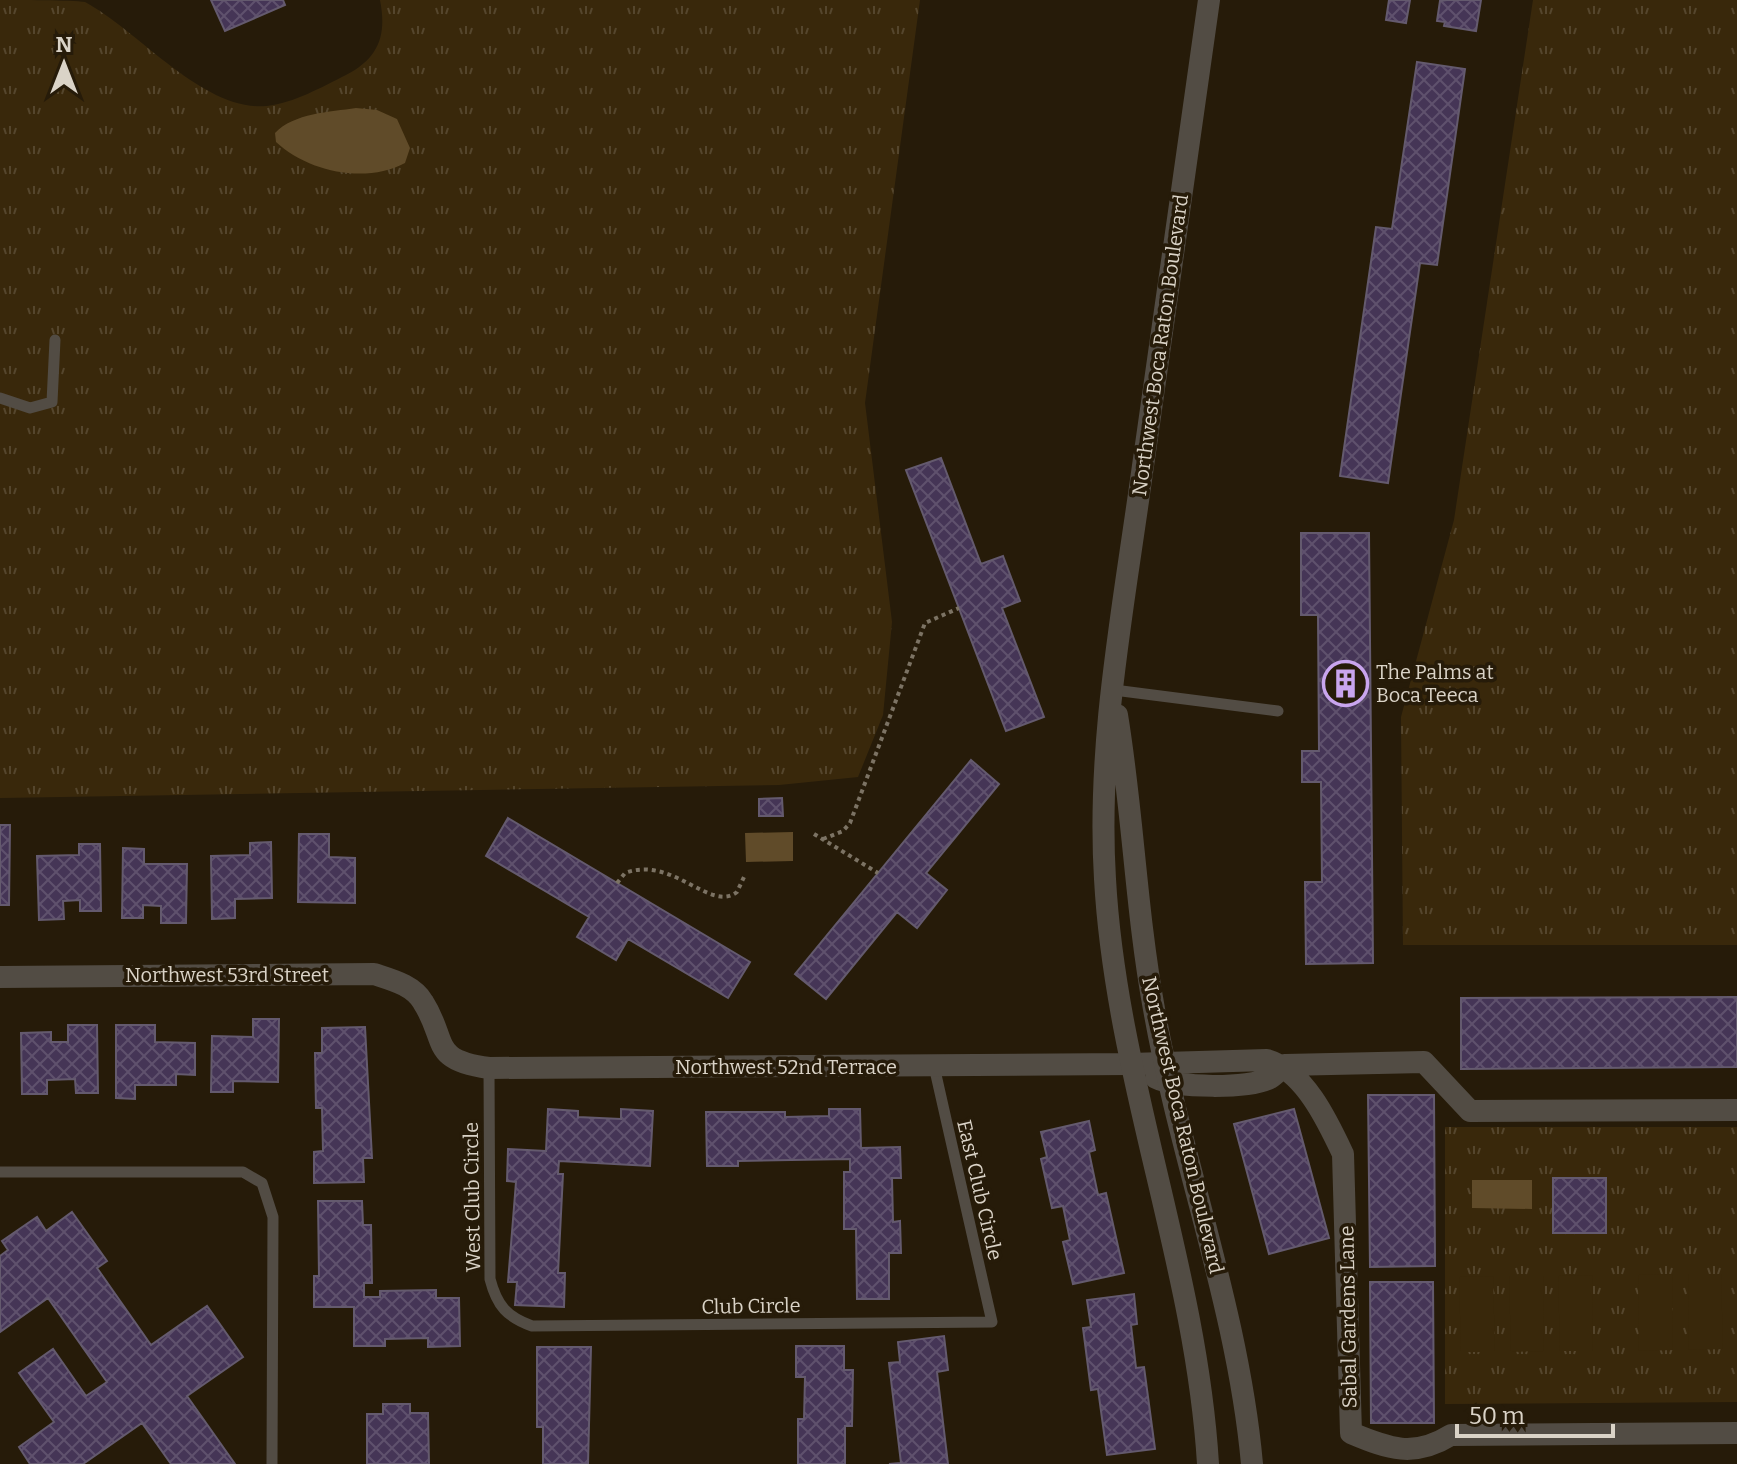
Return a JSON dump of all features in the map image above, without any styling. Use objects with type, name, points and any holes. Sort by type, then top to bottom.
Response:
[{"type":"street","name":"Northwest Boca Raton Boulevard","points":[[1208,1464],[1206,1415],[1188,1311],[1130,1064],[1110,945],[1105,879],[1103,762],[1209,0]]},
{"type":"street","name":"Northwest Boca Raton Boulevard","points":[[1114,690],[1126,768],[1135,878],[1154,1009],[1234,1343],[1252,1464]]},
{"type":"street","name":"Northwest 53rd Street","points":[[0,977],[374,974],[403,984],[422,999],[432,1021]]},
{"type":"street","name":"Northwest 52nd Terrace","points":[[432,1021],[437,1041],[447,1054],[467,1065],[489,1068],[1130,1064],[1165,1061]]},
{"type":"street","points":[[1165,1061],[1256,1059],[1285,1065],[1424,1062],[1470,1111],[1737,1110]]},
{"type":"street","points":[[1130,1064],[1170,1085],[1255,1082],[1269,1078],[1285,1065]]},
{"type":"street","name":"Sabal Gardens Lane","points":[[1285,1065],[1328,1120],[1343,1154],[1351,1433],[1389,1449],[1430,1448],[1451,1435],[1737,1433]]},
{"type":"lane","points":[[0,398],[30,408],[52,402],[55,340]]},
{"type":"lane","points":[[1114,690],[1278,711]]},
{"type":"lane","name":"East Club Circle","points":[[934,1066],[992,1322]]},
{"type":"lane","name":"West Club Circle","points":[[489,1068],[490,1279],[496,1301],[511,1318]]},
{"type":"lane","points":[[0,1172],[243,1172],[262,1183],[273,1217],[272,1464]]},
{"type":"lane","name":"Club Circle","points":[[511,1318],[532,1326],[992,1322]]},
{"type":"path","points":[[823,839],[843,831],[850,823],[925,623],[959,608]]},
{"type":"path","points":[[814,834],[878,873]]},
{"type":"path","points":[[617,883],[625,873],[650,869],[676,875],[703,892],[724,898],[737,892],[744,877]]},
{"type":"green space","points":[[0,0],[85,2],[196,83],[219,96],[243,104],[267,106],[308,94],[366,61],[381,35],[380,0],[920,0],[865,403],[892,622],[883,715],[858,777],[779,785],[0,798]]},
{"type":"green space","points":[[1533,0],[1737,0],[1737,945],[1403,945],[1401,717],[1454,520]]},
{"type":"green space","points":[[1445,1127],[1737,1127],[1737,1402],[1445,1404]]},
{"type":"green space","points":[[1672,1274],[1673,1350],[1639,1351],[1638,1275]]},
{"type":"green space","points":[[1688,1274],[1721,1274],[1723,1349],[1689,1350]]},
{"type":"green space","points":[[1592,1275],[1593,1351],[1560,1351],[1558,1276]]},
{"type":"green space","points":[[1493,1276],[1495,1352],[1461,1352],[1459,1277]]},
{"type":"green space","points":[[1509,1276],[1543,1276],[1544,1351],[1511,1352]]},
{"type":"shaded area","points":[[356,108],[377,110],[397,119],[410,148],[405,163],[373,173],[338,172],[304,161],[276,142],[275,133],[292,121],[313,114]]},
{"type":"shaded area","points":[[793,832],[793,861],[746,862],[745,833]]},
{"type":"shaded area","points":[[1472,1180],[1532,1180],[1532,1209],[1472,1208]]},
{"type":"building","points":[[211,0],[283,0],[285,5],[225,31]]},
{"type":"building","points":[[1389,0],[1410,0],[1406,23],[1386,20]]},
{"type":"building","points":[[1481,0],[1476,31],[1444,26],[1445,22],[1437,21],[1440,1]]},
{"type":"building","points":[[1417,62],[1465,69],[1437,265],[1420,263],[1388,483],[1340,476],[1376,227],[1392,229]]},
{"type":"building","points":[[941,458],[981,564],[1003,556],[1020,601],[1002,608],[1044,717],[1006,731],[906,470]]},
{"type":"building","name":"The Palms at Boca Teeca","points":[[1301,533],[1369,533],[1373,963],[1306,964],[1305,882],[1322,882],[1321,782],[1302,782],[1302,751],[1319,751],[1318,615],[1301,615]]},
{"type":"building","points":[[971,760],[999,784],[926,873],[947,890],[917,928],[897,912],[826,999],[795,974]]},
{"type":"building","points":[[782,798],[783,816],[759,816],[759,799]]},
{"type":"building","points":[[508,818],[750,962],[728,998],[628,939],[616,960],[577,937],[589,917],[486,856]]},
{"type":"building","points":[[0,825],[10,825],[9,905],[0,905]]},
{"type":"building","points":[[299,834],[329,834],[329,857],[355,858],[355,903],[298,902]]},
{"type":"building","points":[[271,842],[272,898],[235,899],[235,918],[212,919],[211,856],[250,855],[250,843]]},
{"type":"building","points":[[79,844],[100,844],[101,911],[80,911],[80,900],[63,901],[64,919],[39,920],[37,856],[79,855]]},
{"type":"building","points":[[123,848],[144,849],[144,864],[187,864],[186,923],[161,923],[161,906],[143,905],[143,918],[122,918]]},
{"type":"building","points":[[1737,997],[1737,1067],[1461,1069],[1461,998]]},
{"type":"building","points":[[253,1019],[279,1019],[278,1082],[233,1081],[233,1092],[211,1092],[212,1036],[253,1037]]},
{"type":"building","points":[[68,1025],[97,1025],[98,1093],[76,1093],[75,1079],[47,1080],[47,1094],[22,1094],[21,1033],[51,1032],[51,1042],[68,1042]]},
{"type":"building","points":[[116,1025],[155,1025],[155,1042],[195,1043],[195,1075],[176,1074],[176,1085],[135,1085],[135,1099],[116,1098]]},
{"type":"building","points":[[365,1027],[372,1158],[363,1158],[364,1182],[314,1183],[314,1152],[323,1151],[322,1108],[316,1108],[315,1053],[322,1053],[322,1028]]},
{"type":"building","points":[[1368,1095],[1434,1095],[1435,1266],[1370,1267]]},
{"type":"building","points":[[548,1109],[578,1111],[578,1117],[621,1119],[621,1109],[653,1111],[650,1166],[559,1161],[558,1174],[563,1174],[558,1273],[565,1273],[564,1307],[515,1305],[517,1282],[508,1282],[516,1182],[507,1181],[508,1149],[546,1151]]},
{"type":"building","points":[[829,1109],[860,1109],[861,1148],[900,1147],[901,1178],[892,1178],[893,1222],[900,1221],[901,1253],[889,1253],[889,1299],[857,1299],[856,1229],[844,1229],[844,1172],[850,1172],[850,1159],[738,1161],[738,1166],[707,1166],[706,1112],[785,1112],[785,1117],[829,1116]]},
{"type":"building","points":[[1294,1109],[1329,1238],[1269,1254],[1234,1124]]},
{"type":"building","points":[[1089,1121],[1095,1150],[1089,1152],[1098,1195],[1106,1193],[1124,1273],[1073,1284],[1063,1242],[1070,1240],[1063,1206],[1052,1208],[1041,1159],[1047,1157],[1041,1132]]},
{"type":"building","points":[[1553,1178],[1606,1178],[1606,1233],[1553,1233]]},
{"type":"building","points":[[318,1201],[362,1201],[363,1225],[371,1225],[372,1283],[364,1283],[364,1297],[380,1297],[380,1291],[436,1290],[436,1298],[459,1298],[460,1346],[428,1347],[428,1338],[385,1339],[385,1346],[354,1346],[354,1307],[314,1307],[314,1276],[319,1276]]},
{"type":"building","points":[[72,1212],[107,1261],[97,1268],[151,1345],[207,1306],[243,1357],[187,1396],[235,1464],[171,1464],[142,1423],[83,1464],[30,1464],[19,1447],[54,1422],[19,1373],[53,1349],[86,1396],[107,1382],[48,1298],[0,1332],[0,1256],[8,1250],[2,1241],[37,1217],[46,1231]]},
{"type":"building","points":[[1370,1282],[1433,1282],[1434,1423],[1371,1423]]},
{"type":"building","points":[[1134,1294],[1137,1324],[1131,1325],[1136,1368],[1144,1367],[1155,1449],[1107,1455],[1098,1389],[1091,1390],[1083,1328],[1091,1327],[1087,1300]]},
{"type":"building","points":[[944,1336],[948,1370],[937,1372],[948,1464],[889,1464],[901,1463],[889,1363],[900,1362],[898,1342]]},
{"type":"building","points":[[796,1346],[844,1346],[844,1370],[853,1370],[852,1426],[845,1426],[845,1464],[798,1464],[798,1419],[804,1419],[805,1377],[796,1377]]},
{"type":"building","points":[[537,1347],[591,1347],[588,1464],[543,1464],[543,1427],[537,1427]]},
{"type":"building","points":[[383,1404],[410,1404],[410,1413],[428,1413],[429,1464],[367,1464],[367,1414],[383,1414]]},
{"type":"place","name":"The Palms at Boca Teeca","points":[[1345,683]]}]
